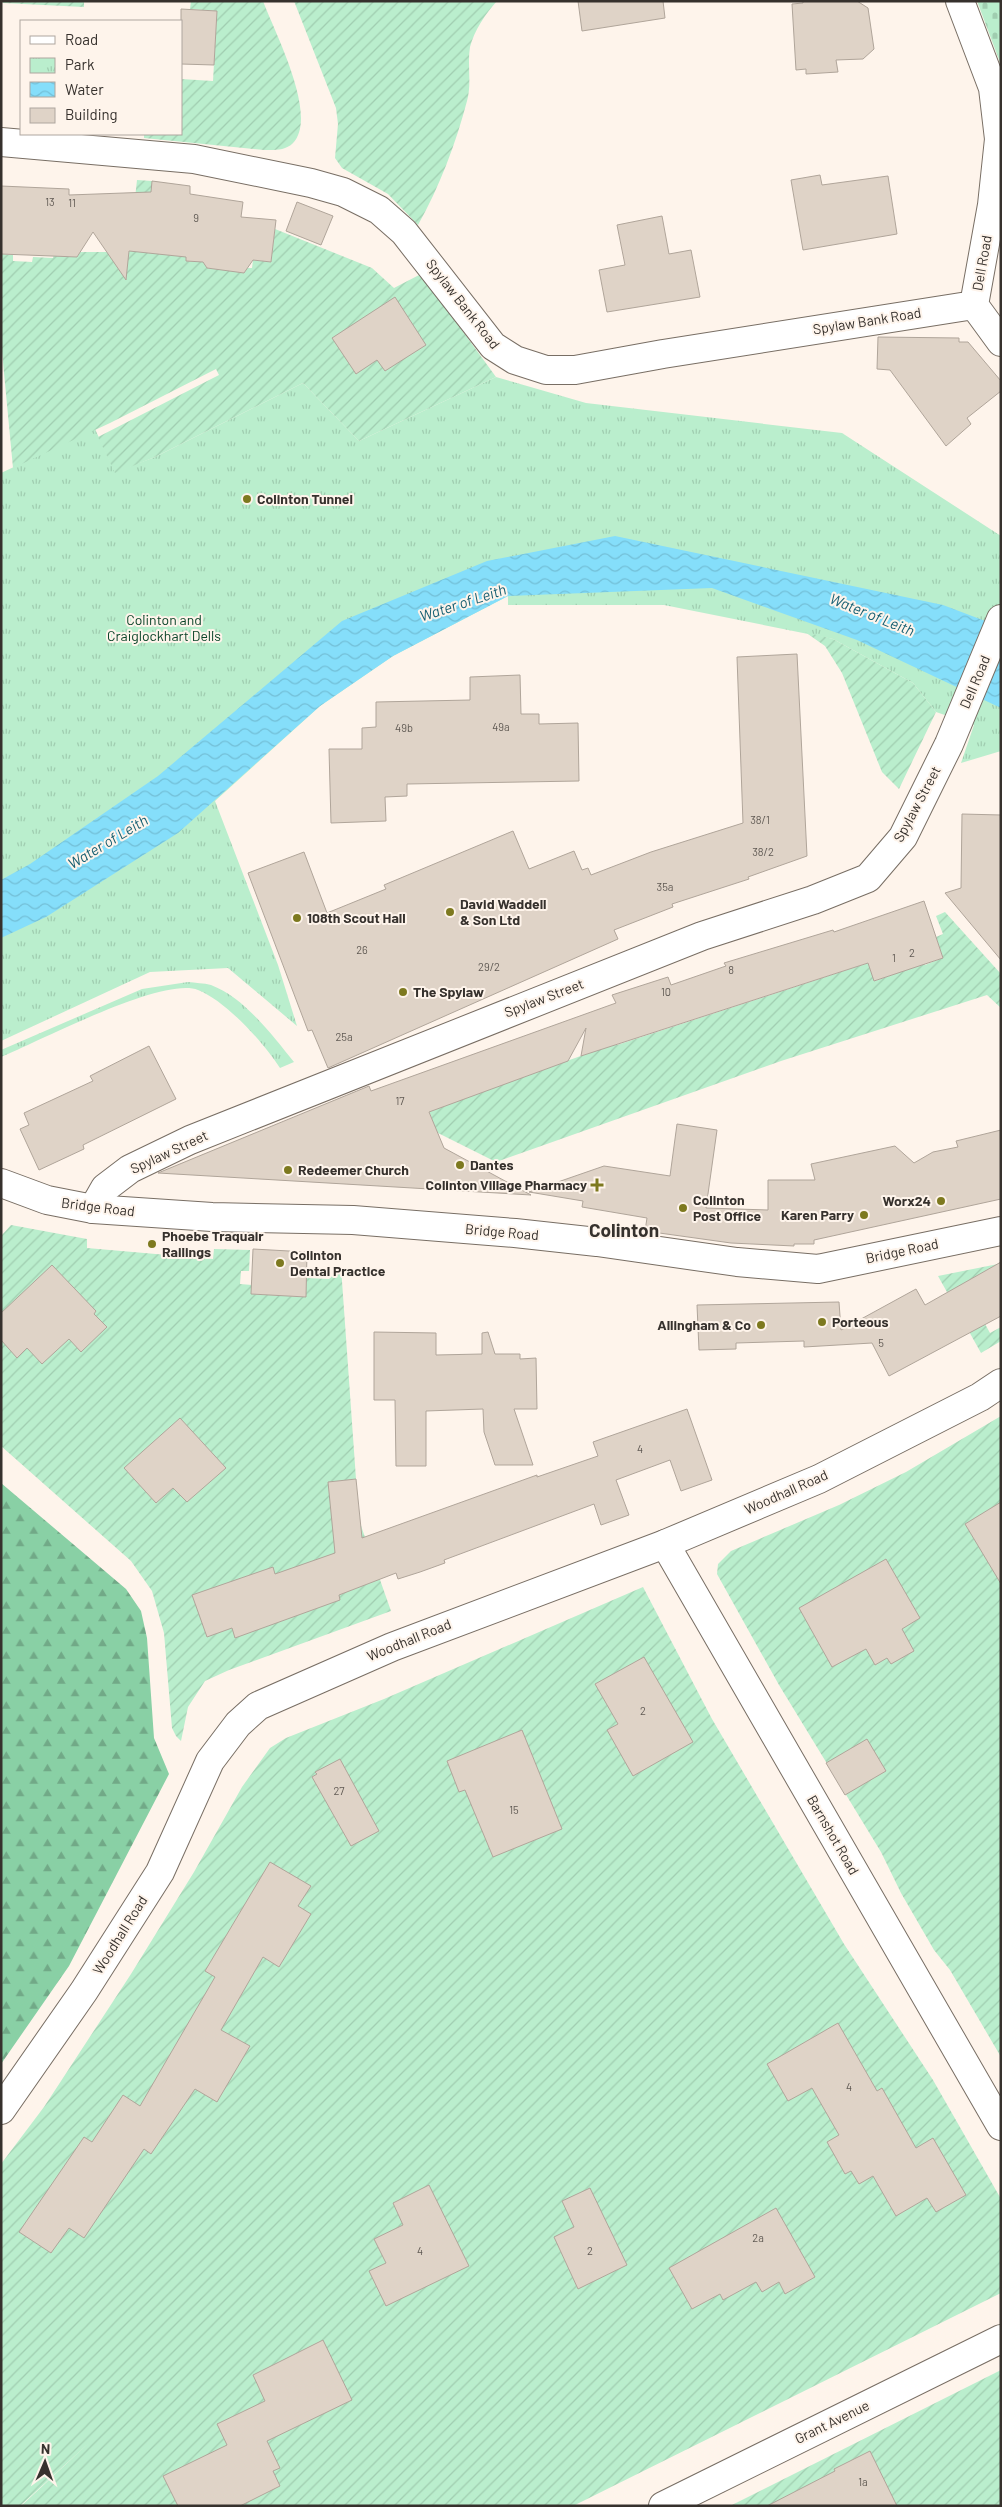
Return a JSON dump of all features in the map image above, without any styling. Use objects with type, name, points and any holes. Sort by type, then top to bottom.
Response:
[{"type":"street","name":"Dell Road","points":[[960,1],[993,88],[999,139],[992,205],[974,305],[1001,342]]},
{"type":"street","name":"Spylaw Bank Road","points":[[1,142],[194,159],[311,183],[344,192],[379,210],[409,236],[493,346],[515,360],[546,370],[575,370],[673,352],[974,305]]},
{"type":"street","name":"Dell Road","points":[[948,744],[1001,619]]},
{"type":"street","name":"Spylaw Street","points":[[93,1209],[105,1188],[130,1169],[190,1140],[702,936],[813,900],[868,878],[903,837],[948,744]]},
{"type":"street","name":"Bridge Road","points":[[1,1183],[47,1200],[93,1209],[212,1217],[353,1220],[515,1233],[597,1242],[737,1262],[818,1269],[1001,1231]]},
{"type":"street","name":"Woodhall Road","points":[[1,2110],[84,1991],[160,1872],[210,1761],[238,1724],[258,1706],[392,1646],[665,1544],[819,1479],[980,1397],[1001,1383]]},
{"type":"street","name":"Barnshot Road","points":[[665,1544],[1001,2126]]},
{"type":"street","name":"Grant Avenue","points":[[663,2506],[1001,2339]]},
{"type":"green space","points":[[3,1],[84,1],[84,7],[3,3]]},
{"type":"green space","points":[[191,1],[263,1],[292,73],[298,94],[301,114],[300,130],[290,146],[279,150],[264,150],[144,138],[144,135],[182,135],[182,79],[213,81],[217,11],[190,9]]},
{"type":"green space","points":[[294,1],[497,1],[474,35],[469,54],[468,94],[463,117],[440,181],[418,225],[388,194],[342,168],[335,158],[338,124],[336,108]]},
{"type":"green space","points":[[977,1],[1001,1],[1001,65]]},
{"type":"green space","points":[[137,180],[152,181],[165,249],[169,255],[177,256],[181,251],[187,250],[186,261],[204,262],[207,268],[214,269],[217,265],[244,273],[247,268],[252,268],[253,260],[271,262],[275,229],[372,268],[394,288],[421,274],[496,377],[359,441],[303,383],[155,457],[115,473],[98,437],[219,375],[216,369],[110,423],[13,468],[1,341],[1,254],[13,255],[13,261],[32,262],[33,257],[53,258],[54,252],[65,253],[69,257],[77,257],[80,252],[108,252],[112,259],[129,253]]},
{"type":"green space","name":"Colinton and Craiglockhart Dells","points":[[496,377],[586,403],[842,433],[1001,536],[1001,751],[961,763],[974,725],[936,712],[913,683],[833,639],[664,605],[508,605],[508,596],[393,656],[320,706],[215,801],[278,965],[297,1026],[228,968],[150,972],[1,1041],[1,473],[95,429],[115,472],[155,457],[303,383],[359,441]]},
{"type":"green space","points":[[805,632],[833,639],[913,683],[936,712],[899,789],[882,772],[842,673],[825,646]]},
{"type":"green space","points":[[945,912],[1001,974],[1001,1008],[987,995],[781,1061],[496,1162],[420,1124],[432,1119],[429,1111],[611,1045],[617,1045],[868,963],[875,981],[892,975],[888,960],[920,950],[925,965],[942,958],[936,937],[943,934],[936,916]]},
{"type":"green space","points":[[188,982],[211,985],[235,999],[257,1018],[294,1062],[280,1068],[264,1046],[243,1023],[220,1003],[198,990],[181,988],[158,992],[101,1012],[1,1057],[1,1050],[142,989]]},
{"type":"green space","points":[[11,1225],[87,1239],[87,1248],[213,1259],[214,1249],[250,1250],[249,1271],[241,1271],[240,1284],[252,1285],[252,1294],[305,1297],[306,1278],[329,1279],[341,1267],[356,1479],[329,1482],[333,1526],[360,1523],[391,1611],[229,1670],[205,1681],[188,1707],[181,1741],[172,1728],[164,1633],[152,1591],[131,1561],[1,1446],[1,1236]]},
{"type":"green space","points":[[998,1264],[963,1284],[990,1333],[1001,1327],[1001,1341],[981,1353],[938,1276]]},
{"type":"green space","points":[[1001,1416],[1001,2057],[950,1970],[934,1950],[901,1893],[881,1852],[779,1685],[717,1574],[718,1564],[731,1551],[839,1505],[906,1472]]},
{"type":"green space","points":[[1,1483],[126,1589],[141,1611],[147,1638],[154,1738],[169,1774],[69,1966],[1,2064]]},
{"type":"green space","points":[[643,1587],[712,1719],[844,1944],[933,2080],[1001,2199],[1001,2293],[573,2506],[21,2506],[92,2440],[20,2506],[1,2506],[1,2164],[44,2107],[131,1974],[194,1872],[242,1787],[270,1748],[286,1738],[384,1699]]},
{"type":"green space","points":[[1001,2370],[1001,2506],[730,2506]]},
{"type":"water","name":"Water of Leith","points":[[615,536],[943,605],[1001,627],[1001,708],[857,640],[712,588],[508,596],[393,656],[320,706],[178,833],[46,917],[1,938],[1,880],[30,864],[158,776],[342,621],[487,561]]},
{"type":"building","points":[[578,1],[663,1],[665,18],[582,31]]},
{"type":"building","points":[[803,1],[857,1],[868,8],[874,49],[863,59],[836,60],[838,72],[806,74],[806,69],[796,70],[792,4],[803,3]]},
{"type":"building","points":[[181,9],[217,11],[214,65],[182,64]]},
{"type":"building","points":[[820,175],[822,185],[888,176],[897,234],[803,250],[791,180]]},
{"type":"building","points":[[152,181],[190,186],[190,194],[243,202],[241,217],[276,220],[271,262],[253,260],[244,273],[207,268],[203,262],[186,261],[186,257],[129,251],[126,280],[93,232],[77,257],[1,254],[1,186],[69,189],[69,195],[151,192]]},
{"type":"building","points":[[297,202],[333,216],[321,245],[286,231]]},
{"type":"building","points":[[662,216],[669,254],[691,250],[700,297],[607,312],[599,270],[625,265],[617,225]]},
{"type":"building","points":[[395,297],[426,345],[385,371],[377,360],[356,374],[332,338]]},
{"type":"building","points":[[878,337],[959,338],[959,342],[968,342],[1001,381],[1001,391],[967,418],[971,424],[946,446],[890,370],[877,369]]},
{"type":"building","points":[[797,654],[807,856],[748,877],[749,879],[672,904],[673,907],[614,930],[618,939],[328,1068],[312,1030],[308,1031],[248,873],[304,852],[327,913],[386,889],[384,885],[513,831],[529,869],[574,851],[582,870],[588,868],[591,875],[651,852],[743,823],[737,657]]},
{"type":"building","points":[[520,675],[521,714],[539,714],[539,724],[578,723],[579,781],[407,784],[407,796],[385,797],[386,821],[331,823],[329,749],[362,749],[362,728],[376,727],[376,702],[470,700],[470,677]]},
{"type":"building","points":[[962,814],[1001,815],[1001,960],[945,893],[961,888]]},
{"type":"building","points":[[924,901],[943,958],[874,981],[868,963],[581,1056],[586,1028],[568,1061],[429,1112],[444,1148],[531,1195],[158,1173],[369,1086],[371,1091],[616,1003],[612,995],[668,977],[671,985],[726,966],[724,963],[833,930],[834,932]]},
{"type":"building","points":[[149,1046],[176,1099],[83,1145],[84,1149],[39,1170],[20,1129],[29,1125],[24,1113],[93,1081],[90,1076]]},
{"type":"building","points":[[677,1124],[717,1130],[706,1208],[768,1210],[768,1180],[815,1180],[811,1164],[895,1146],[914,1163],[933,1152],[958,1147],[956,1141],[1001,1130],[1001,1199],[814,1240],[814,1244],[794,1244],[794,1246],[731,1243],[645,1231],[647,1218],[582,1207],[583,1201],[529,1192],[604,1166],[670,1176]]},
{"type":"building","name":"Colinton Dental Practice","points":[[253,1249],[307,1252],[306,1297],[251,1294]]},
{"type":"building","points":[[1001,1262],[1001,1316],[889,1376],[872,1343],[804,1347],[804,1341],[736,1343],[736,1349],[699,1350],[697,1305],[839,1302],[841,1330],[916,1289],[925,1305]]},
{"type":"building","points":[[52,1265],[96,1311],[94,1314],[107,1327],[81,1352],[69,1339],[42,1364],[27,1348],[17,1358],[1,1340],[1,1313]]},
{"type":"building","points":[[374,1332],[436,1333],[436,1355],[482,1354],[482,1333],[488,1332],[495,1354],[520,1354],[520,1359],[536,1358],[537,1409],[514,1409],[533,1465],[495,1465],[484,1432],[483,1409],[426,1411],[426,1466],[396,1466],[395,1400],[374,1400]]},
{"type":"building","points":[[687,1409],[712,1480],[681,1491],[670,1460],[616,1480],[629,1515],[601,1525],[594,1504],[444,1560],[445,1563],[420,1572],[398,1579],[396,1573],[339,1595],[340,1600],[235,1638],[232,1628],[207,1637],[192,1595],[273,1567],[275,1574],[335,1553],[328,1482],[356,1479],[362,1538],[537,1475],[537,1477],[598,1456],[593,1442]]},
{"type":"building","points":[[180,1418],[226,1468],[187,1502],[173,1488],[156,1503],[124,1468]]},
{"type":"building","points":[[1001,1502],[1001,1584],[965,1524]]},
{"type":"building","points":[[886,1559],[920,1618],[902,1629],[914,1651],[891,1664],[887,1658],[875,1665],[866,1649],[832,1667],[799,1608]]},
{"type":"building","points":[[644,1657],[693,1742],[633,1776],[607,1730],[618,1724],[595,1684]]},
{"type":"building","points":[[522,1730],[562,1829],[493,1857],[465,1790],[459,1792],[447,1761]]},
{"type":"building","points":[[867,1739],[886,1771],[845,1795],[826,1763]]},
{"type":"building","points":[[340,1759],[379,1831],[351,1846],[312,1777],[317,1774],[315,1772]]},
{"type":"building","points":[[270,1862],[311,1886],[298,1906],[311,1914],[279,1967],[263,1957],[221,2030],[250,2046],[217,2102],[195,2089],[151,2154],[144,2149],[84,2238],[69,2228],[51,2253],[19,2232],[84,2137],[92,2142],[123,2095],[140,2106],[215,1977],[205,1971]]},
{"type":"building","points":[[838,2023],[877,2091],[882,2088],[916,2148],[933,2138],[966,2195],[936,2212],[927,2198],[896,2216],[873,2176],[859,2184],[851,2171],[845,2174],[827,2142],[839,2135],[812,2088],[788,2101],[767,2064]]},
{"type":"building","points":[[429,2185],[469,2266],[386,2306],[369,2271],[386,2263],[374,2239],[403,2225],[393,2203]]},
{"type":"building","points":[[590,2188],[627,2265],[578,2289],[554,2237],[574,2227],[562,2201]]},
{"type":"building","points":[[776,2208],[815,2277],[785,2294],[779,2282],[762,2292],[756,2282],[723,2300],[720,2294],[692,2309],[669,2268]]},
{"type":"building","points":[[323,2340],[352,2400],[267,2441],[280,2468],[273,2471],[280,2486],[240,2506],[178,2506],[163,2476],[227,2445],[217,2424],[265,2401],[253,2375]]},
{"type":"building","points":[[870,2451],[897,2506],[767,2506],[835,2471],[834,2469]]},
{"type":"place","name":"Colinton Tunnel","points":[[247,499]]},
{"type":"place","name":"David Waddell & Son Ltd","points":[[450,912]]},
{"type":"place","name":"108th Scout Hall","points":[[297,918]]},
{"type":"place","name":"The Spylaw","points":[[403,992]]},
{"type":"place","name":"Dantes","points":[[460,1165]]},
{"type":"place","name":"Redeemer Church","points":[[288,1170]]},
{"type":"place","name":"Colinton Village Pharmacy","points":[[597,1185]]},
{"type":"place","name":"Worx24","points":[[941,1201]]},
{"type":"place","name":"Colinton Post Office","points":[[683,1208]]},
{"type":"place","name":"Karen Parry","points":[[864,1215]]},
{"type":"place","name":"Phoebe Traquair Railings","points":[[152,1244]]},
{"type":"place","name":"Colinton Dental Practice","points":[[280,1263]]},
{"type":"place","name":"Porteous","points":[[822,1322]]},
{"type":"place","name":"Allingham & Co","points":[[761,1325]]},
{"type":"district","name":"Colinton","points":[[624,1230]]}]
